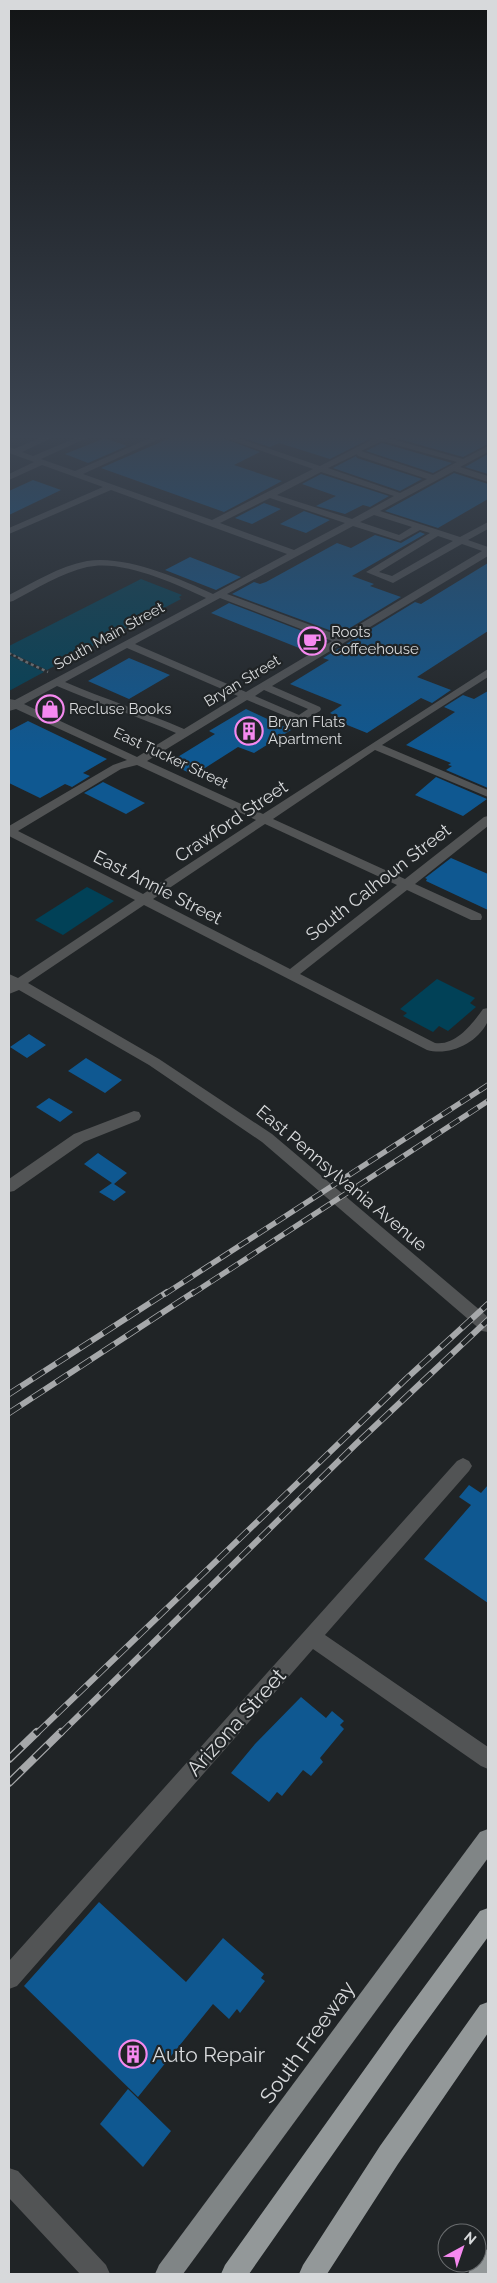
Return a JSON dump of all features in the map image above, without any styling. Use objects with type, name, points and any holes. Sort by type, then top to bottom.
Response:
[{"type":"highway","points":[[234,2274],[402,2036],[488,1919]]},
{"type":"highway","points":[[312,2274],[389,2155],[488,2013]]},
{"type":"highway","points":[[481,2274],[488,2262]]},
{"type":"main road","name":"South Freeway","points":[[168,2274],[488,1840]]},
{"type":"street","points":[[257,541],[293,554]]},
{"type":"street","name":"South Main Street","points":[[11,705],[317,541]]},
{"type":"street","points":[[425,541],[371,572],[393,580],[461,541],[488,551]]},
{"type":"street","name":"Bryan Street","points":[[9,831],[117,767],[138,761],[488,551]]},
{"type":"street","points":[[9,599],[75,568],[96,562],[128,566],[340,640]]},
{"type":"street","points":[[126,644],[300,719],[316,709],[263,686]]},
{"type":"street","name":"Crawford Street","points":[[12,984],[145,900],[264,818],[488,672]]},
{"type":"street","points":[[60,680],[103,702],[124,707],[185,733]]},
{"type":"street","name":"East Tucker Street","points":[[11,705],[264,818],[476,917]]},
{"type":"street","points":[[374,746],[488,794]]},
{"type":"street","name":"South Calhoun Street","points":[[291,975],[488,820]]},
{"type":"street","name":"East Annie Street","points":[[9,831],[440,1049],[451,1048],[480,1024],[488,1012]]},
{"type":"street","name":"East Pennsylvania Avenue","points":[[12,984],[154,1062],[268,1138],[488,1326]]},
{"type":"street","points":[[9,1187],[79,1138],[134,1116]]},
{"type":"street","name":"Arizona Street","points":[[9,1978],[464,1466]]},
{"type":"street","points":[[312,1637],[488,1759]]},
{"type":"street","points":[[9,2180],[97,2274]]},
{"type":"path","points":[[9,653],[60,680]]},
{"type":"shaded area","points":[[141,579],[182,595],[179,597],[181,599],[47,670],[9,652],[9,646]]},
{"type":"shaded area","points":[[9,655],[44,672],[9,691]]},
{"type":"shaded area","points":[[87,887],[114,901],[63,935],[35,920]]},
{"type":"shaded area","points":[[437,979],[475,998],[470,1003],[476,1007],[448,1031],[439,1026],[433,1032],[403,1016],[407,1013],[400,1009]]},
{"type":"building","points":[[365,541],[393,541],[401,543],[405,541],[414,541],[352,576],[374,584],[370,586],[401,597],[340,634],[232,594],[254,582],[260,584],[266,582],[337,543],[351,548]]},
{"type":"building","points":[[190,557],[241,577],[216,590],[165,570]]},
{"type":"building","points":[[488,563],[488,631],[417,677],[451,690],[432,703],[421,698],[367,733],[330,718],[334,715],[330,713],[342,705],[290,684],[329,660],[323,658],[415,602],[421,604]]},
{"type":"building","points":[[229,603],[328,641],[309,652],[211,613]]},
{"type":"building","points":[[129,658],[170,675],[129,699],[88,681]]},
{"type":"building","points":[[488,691],[488,788],[446,770],[452,766],[448,765],[451,763],[406,745],[455,712],[444,707],[463,695],[474,699]]},
{"type":"building","points":[[246,709],[291,730],[254,753],[238,747],[194,775],[168,763],[215,734],[209,731]]},
{"type":"building","points":[[28,721],[107,759],[83,773],[90,776],[72,787],[65,784],[40,798],[9,783],[9,731]]},
{"type":"building","points":[[436,777],[487,799],[463,816],[415,795]]},
{"type":"building","points":[[103,782],[145,803],[126,814],[84,793]]},
{"type":"building","points":[[451,858],[488,874],[488,910],[426,881],[427,879],[425,878]]},
{"type":"building","points":[[29,1034],[46,1045],[27,1058],[10,1047]]},
{"type":"building","points":[[86,1058],[122,1080],[105,1093],[68,1071]]},
{"type":"building","points":[[49,1098],[73,1112],[60,1122],[36,1107]]},
{"type":"building","points":[[98,1153],[127,1173],[114,1184],[126,1192],[114,1201],[99,1192],[112,1183],[84,1164]]},
{"type":"building","points":[[469,1485],[481,1493],[488,1485],[488,1603],[424,1559],[471,1505],[459,1497]]},
{"type":"building","points":[[301,1697],[326,1718],[332,1711],[344,1721],[340,1725],[344,1729],[320,1758],[323,1762],[311,1776],[303,1770],[282,1796],[277,1792],[269,1802],[231,1773],[255,1744]]},
{"type":"building","name":"Auto Repair","points":[[99,1902],[186,1982],[223,1938],[264,1974],[261,1978],[265,1981],[240,2013],[237,2009],[229,2019],[213,2004],[138,2097],[24,1986]]},
{"type":"building","points":[[128,2089],[171,2131],[143,2167],[100,2124]]},
{"type":"railway","points":[[165,1294],[488,1085]]},
{"type":"railway","points":[[192,1294],[488,1101]]},
{"type":"railway","points":[[9,1394],[167,1292]]},
{"type":"railway","points":[[9,1413],[194,1292]]},
{"type":"railway","points":[[36,1734],[407,1378],[488,1304]]},
{"type":"railway","points":[[60,1734],[356,1444],[488,1320]]},
{"type":"railway","points":[[9,1759],[37,1732]]},
{"type":"railway","points":[[9,1783],[61,1732]]},
{"type":"place","name":"Roots Coffeehouse","points":[[312,641]]},
{"type":"place","name":"Recluse Books","points":[[50,709]]},
{"type":"place","name":"Bryan Flats Apartment","points":[[249,731]]},
{"type":"place","name":"Auto Repair","points":[[133,2054]]}]
